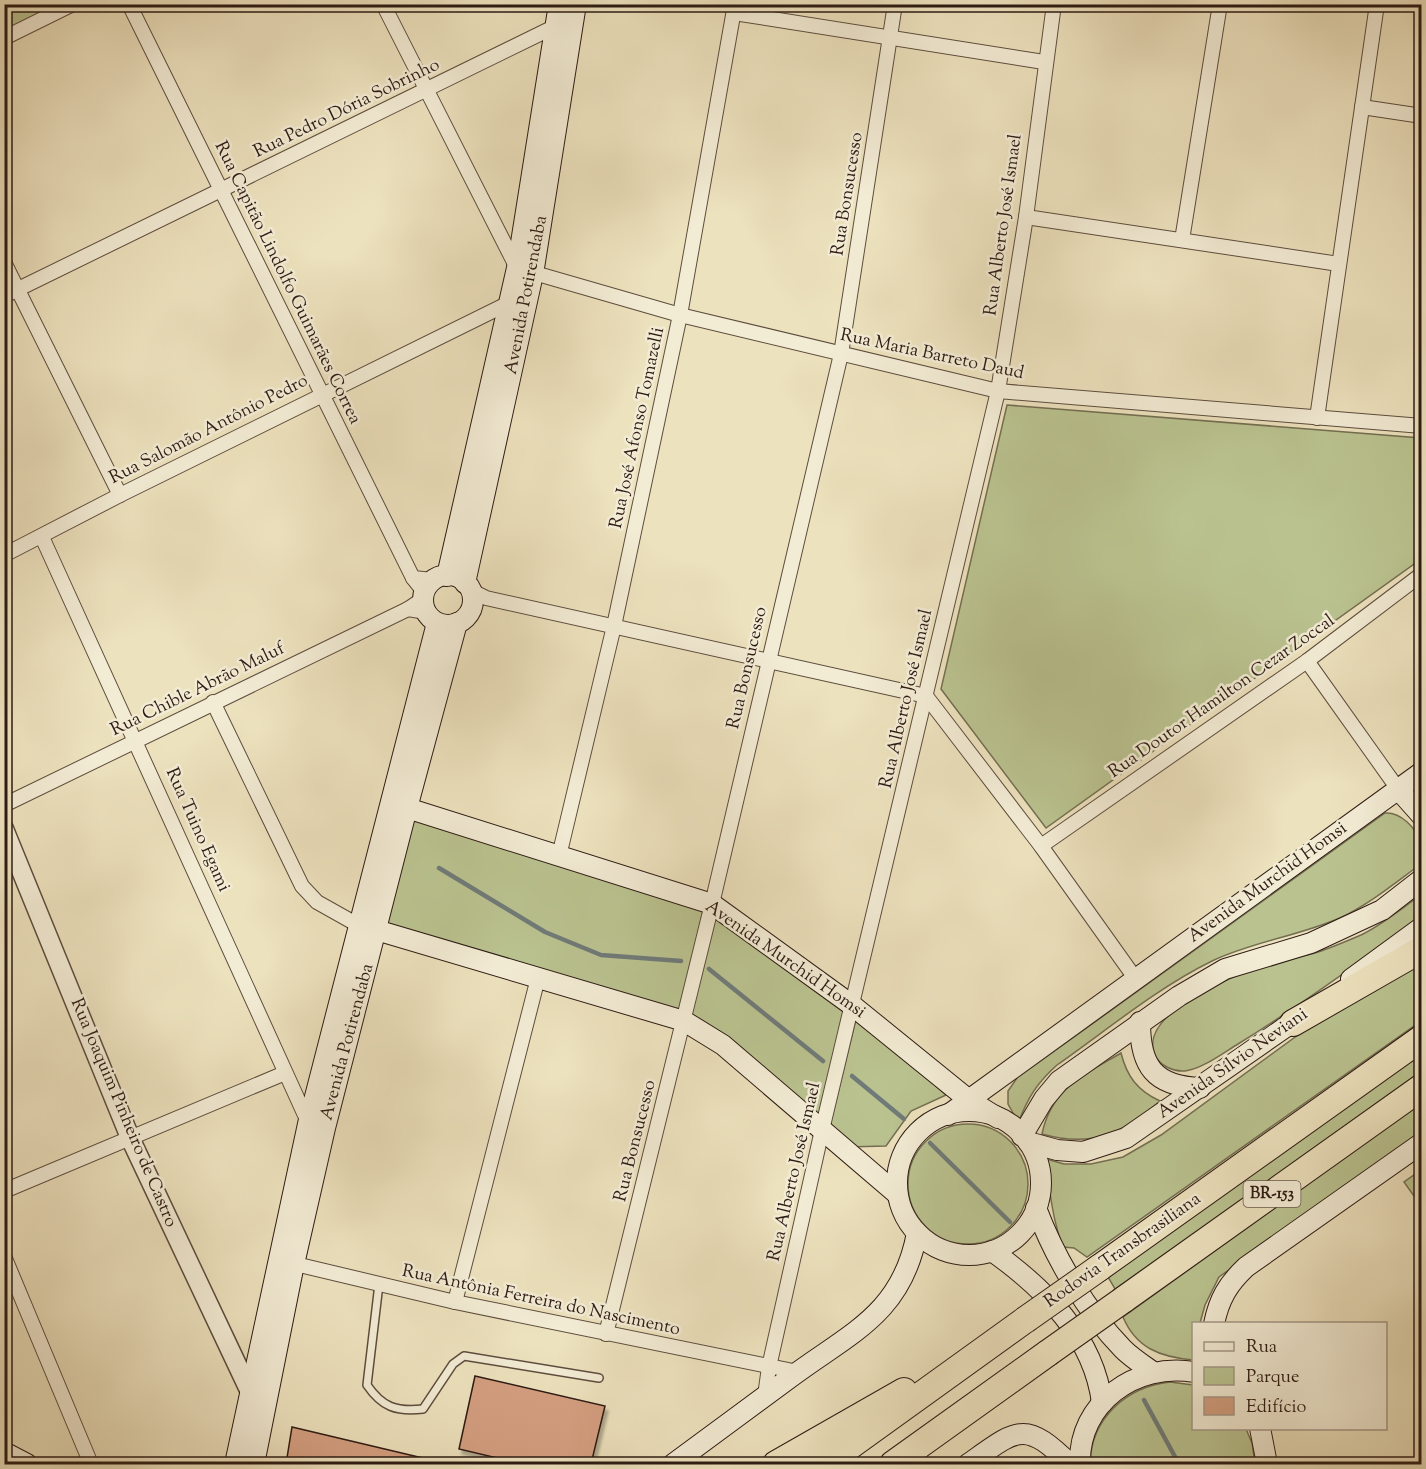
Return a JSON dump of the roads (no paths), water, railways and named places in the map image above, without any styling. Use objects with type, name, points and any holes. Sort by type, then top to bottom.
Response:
[{"type":"highway","points":[[1293,1023],[1422,949]]},
{"type":"highway","name":"Rodovia Transbrasiliana","points":[[825,1464],[1422,1038]]},
{"type":"highway","name":"BR-153","points":[[893,1464],[1422,1087]]},
{"type":"highway","points":[[776,1464],[932,1376],[946,1378]]},
{"type":"main road","name":"Avenida Potirendaba","points":[[368,928],[407,808],[458,623],[448,625],[442,595],[529,296],[525,271],[559,4]]},
{"type":"main road","name":"Avenida Potirendaba","points":[[235,1464],[250,1392],[286,1262],[317,1126],[368,928],[510,302],[525,271],[576,11]]},
{"type":"main road","name":"Avenida Murchid Homsi","points":[[948,1115],[1422,772]]},
{"type":"main road","points":[[1398,789],[1422,816]]},
{"type":"main road","name":"Avenida Murchid Homsi","points":[[407,808],[712,904],[853,1006],[969,1100],[998,1118]]},
{"type":"main road","points":[[1025,1139],[1044,1099],[1059,1081],[1140,1022],[1226,969],[1311,944],[1382,910],[1422,879]]},
{"type":"main road","name":"Avenida Sílvio Neviani","points":[[1025,1139],[1066,1151],[1083,1152],[1102,1148],[1126,1138],[1293,1023],[1422,927]]},
{"type":"main road","points":[[368,928],[684,1021],[723,1045],[897,1194]]},
{"type":"main road","points":[[1140,1022],[1140,1047],[1147,1065],[1161,1079],[1179,1087],[1200,1088]]},
{"type":"main road","points":[[970,1112],[998,1118],[1025,1139],[1040,1174],[1036,1208],[1023,1230],[1014,1239],[992,1251],[958,1254],[936,1247],[917,1233],[908,1222],[897,1194],[898,1171],[911,1140],[927,1125],[948,1115],[970,1112]]},
{"type":"main road","points":[[1214,1322],[1217,1307],[1227,1286],[1246,1267],[1422,1143]]},
{"type":"main road","points":[[1036,1208],[1054,1251],[1090,1307],[1124,1350],[1153,1372]]},
{"type":"main road","points":[[673,1464],[798,1372],[865,1327],[900,1283],[913,1255],[917,1233]]},
{"type":"main road","points":[[992,1251],[1027,1276],[1071,1323],[1099,1382],[1102,1403]]},
{"type":"main road","name":"Avenida Potirendaba","points":[[254,1464],[286,1262]]},
{"type":"main road","points":[[1080,1464],[1086,1429],[1102,1403],[1125,1383],[1153,1372],[1192,1372]]},
{"type":"main road","points":[[250,1392],[262,1420]]},
{"type":"main road","points":[[968,1464],[1001,1441],[1023,1433],[1037,1435],[1051,1444],[1070,1464]]},
{"type":"main road","points":[[1262,1436],[1267,1464]]},
{"type":"main road","points":[[1262,1436],[1281,1464]]},
{"type":"main road","points":[[4,1452],[27,1464]]},
{"type":"street","points":[[4,38],[73,4]]},
{"type":"street","name":"Rua Capitão Lindolfo Guimarães Correa","points":[[129,4],[322,394],[442,595]]},
{"type":"street","points":[[383,4],[425,90],[525,271]]},
{"type":"street","name":"Rua Bonsucesso","points":[[606,1334],[684,1021],[841,354],[896,4]]},
{"type":"street","name":"Rua Alberto José Ismael","points":[[765,1396],[769,1367],[822,1130],[998,391],[1026,217],[1044,62],[1054,4]]},
{"type":"street","points":[[1182,240],[1220,4]]},
{"type":"street","points":[[1317,418],[1377,4]]},
{"type":"street","points":[[735,9],[1044,62]]},
{"type":"street","name":"Rua José Afonso Tomazelli","points":[[559,856],[614,626],[680,315],[735,9]]},
{"type":"street","name":"Rua Pedro Dória Sobrinho","points":[[4,296],[557,26],[576,11]]},
{"type":"street","points":[[1362,107],[1422,116]]},
{"type":"street","points":[[1026,217],[1338,264]]},
{"type":"street","points":[[4,262],[120,495]]},
{"type":"street","name":"Rua Maria Barreto Daud","points":[[525,271],[680,315],[998,391],[1422,426]]},
{"type":"street","name":"Rua Salomão Antônio Pedro","points":[[4,555],[322,394],[510,302],[529,296]]},
{"type":"street","name":"Rua Tuino Egami","points":[[42,537],[136,739],[285,1073],[317,1126]]},
{"type":"street","name":"Rua Doutor Hamilton Cezar Zoccal","points":[[1041,846],[1307,661],[1422,574]]},
{"type":"street","points":[[442,595],[614,626],[926,696],[1041,846],[1136,978]]},
{"type":"street","name":"Rua Chible Abrão Maluf","points":[[4,805],[213,702],[442,595]]},
{"type":"street","points":[[1307,661],[1398,789]]},
{"type":"street","points":[[213,702],[302,886],[317,902],[368,928]]},
{"type":"street","name":"Rua Joaquim Pinheiro de Castro","points":[[4,829],[131,1140],[250,1392]]},
{"type":"street","points":[[455,1302],[538,978]]},
{"type":"street","points":[[4,1191],[131,1140],[285,1073]]},
{"type":"street","points":[[4,1257],[91,1464]]},
{"type":"street","name":"Rua Antônia Ferreira do Nascimento","points":[[286,1262],[455,1302],[798,1372]]},
{"type":"lane","points":[[379,1284],[367,1384],[378,1402],[405,1411],[423,1410],[453,1364],[464,1356],[599,1378]]},
{"type":"waterway","points":[[439,868],[545,932],[601,955],[681,961]]},
{"type":"waterway","points":[[709,969],[823,1061]]},
{"type":"waterway","points":[[852,1076],[904,1119]]},
{"type":"waterway","points":[[930,1143],[1010,1222]]},
{"type":"waterway","points":[[1144,1400],[1179,1464]]}]
